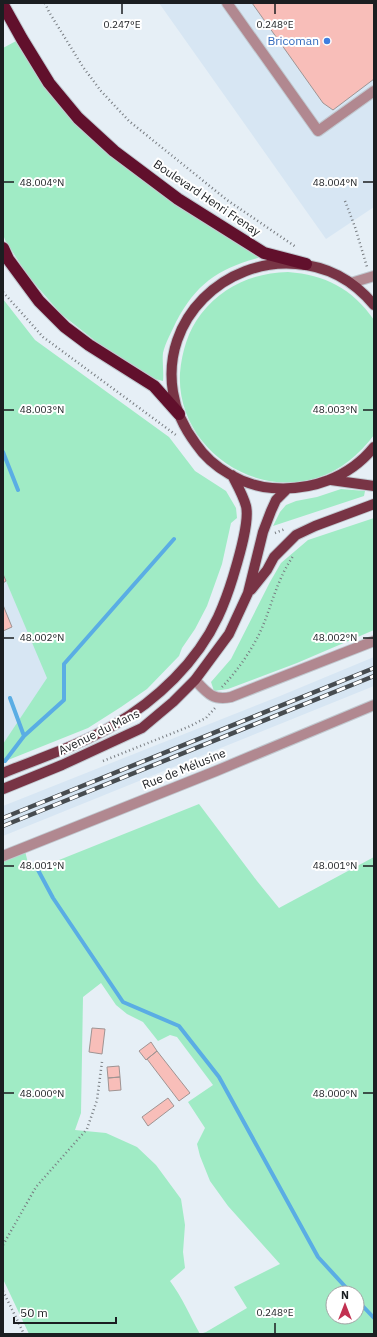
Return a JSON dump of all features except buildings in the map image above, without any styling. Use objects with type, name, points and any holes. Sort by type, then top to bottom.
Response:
[{"type":"highway","name":"Boulevard Henri Frenay","points":[[3,5],[49,83],[78,118],[114,151],[178,199],[264,253],[306,264]]},
{"type":"highway","points":[[3,248],[8,259],[39,301],[65,327],[89,345],[154,386],[179,414]]},
{"type":"main road","points":[[374,305],[368,297],[351,283],[326,270],[306,264],[284,262],[248,269],[230,277],[214,288],[201,300],[190,315],[181,331],[174,356],[172,380],[173,393],[179,414],[186,430],[198,449],[215,465],[232,475],[256,485],[268,488],[286,489],[306,487],[330,480],[359,463],[374,447]]},
{"type":"main road","name":"Avenue du Mans","points":[[3,773],[80,742],[114,725],[141,708],[182,670],[195,653],[218,617],[230,586],[243,538],[247,519],[246,506],[232,475]]},
{"type":"main road","points":[[330,480],[374,486]]},
{"type":"main road","name":"Avenue du Mans","points":[[3,788],[62,765],[142,728],[173,702],[195,680],[229,634],[248,593],[267,520],[276,500],[286,489]]},
{"type":"main road","points":[[248,593],[267,570],[274,557],[296,535],[315,526],[374,504]]},
{"type":"street","points":[[227,3],[318,131],[374,91]]},
{"type":"street","points":[[351,283],[374,276]]},
{"type":"street","points":[[195,680],[205,692],[222,699],[231,697],[374,641]]},
{"type":"street","name":"Rue de Mélusine","points":[[3,856],[208,774],[374,705]]},
{"type":"path","points":[[45,3],[82,67],[129,121],[227,200],[301,251],[306,264]]},
{"type":"path","points":[[345,201],[368,269],[374,276]]},
{"type":"path","points":[[3,292],[43,338],[180,438]]},
{"type":"path","points":[[3,1245],[36,1187],[87,1128],[97,1100],[102,1062]]},
{"type":"path","points":[[3,1291],[24,1334]]},
{"type":"shaded area","points":[[159,3],[374,3],[374,207],[326,239]]},
{"type":"shaded area","points":[[3,574],[48,679],[3,745]]},
{"type":"shaded area","points":[[374,657],[374,686],[3,836],[3,806]]},
{"type":"green space","points":[[18,40],[78,121],[258,255],[258,258],[231,267],[220,273],[200,288],[192,298],[176,322],[165,345],[163,353],[163,381],[155,379],[98,343],[61,314],[28,276],[5,240],[3,234],[3,48]]},
{"type":"green space","points":[[288,272],[314,276],[337,285],[356,299],[374,320],[374,435],[356,455],[334,471],[317,478],[291,482],[266,480],[243,473],[222,460],[204,443],[190,422],[182,399],[180,373],[182,357],[189,334],[196,321],[210,304],[229,289],[251,278]]},
{"type":"green space","points":[[3,299],[35,340],[169,437],[195,471],[226,491],[236,508],[237,518],[231,523],[222,564],[207,606],[195,629],[182,648],[179,656],[147,689],[88,728],[3,762],[3,744],[47,678],[3,574]]},
{"type":"green space","points":[[341,489],[365,491],[364,496],[273,526],[280,512],[286,505]]},
{"type":"green space","points":[[374,518],[374,630],[297,663],[228,689],[214,691],[211,682],[231,659],[281,563],[308,540]]},
{"type":"green space","points":[[199,804],[279,908],[374,857],[374,1334],[200,1334],[29,1334],[3,1279],[3,860],[25,851],[28,863],[49,864]],"holes":[[[101,983],[116,1005],[127,1014],[143,1022],[158,1041],[170,1035],[177,1037],[213,1085],[188,1102],[205,1128],[197,1144],[200,1156],[210,1181],[228,1206],[280,1264],[234,1287],[247,1308],[206,1332],[200,1334],[170,1281],[185,1268],[183,1252],[185,1225],[181,1199],[156,1165],[137,1147],[106,1133],[75,1130],[81,1113],[83,997]]]},
{"type":"waterway","points":[[3,452],[18,490]]},
{"type":"waterway","points":[[24,736],[64,700],[64,664],[174,539]]},
{"type":"waterway","points":[[5,761],[24,736],[10,698]]},
{"type":"waterway","points":[[38,870],[53,898],[123,1002],[179,1026],[219,1077],[318,1257],[344,1285]]},
{"type":"waterway","points":[[365,1308],[374,1318]]},
{"type":"railway","points":[[3,818],[374,668]]},
{"type":"railway","points":[[3,826],[374,676]]},
{"type":"place","name":"Bricoman","points":[[327,41]]}]
